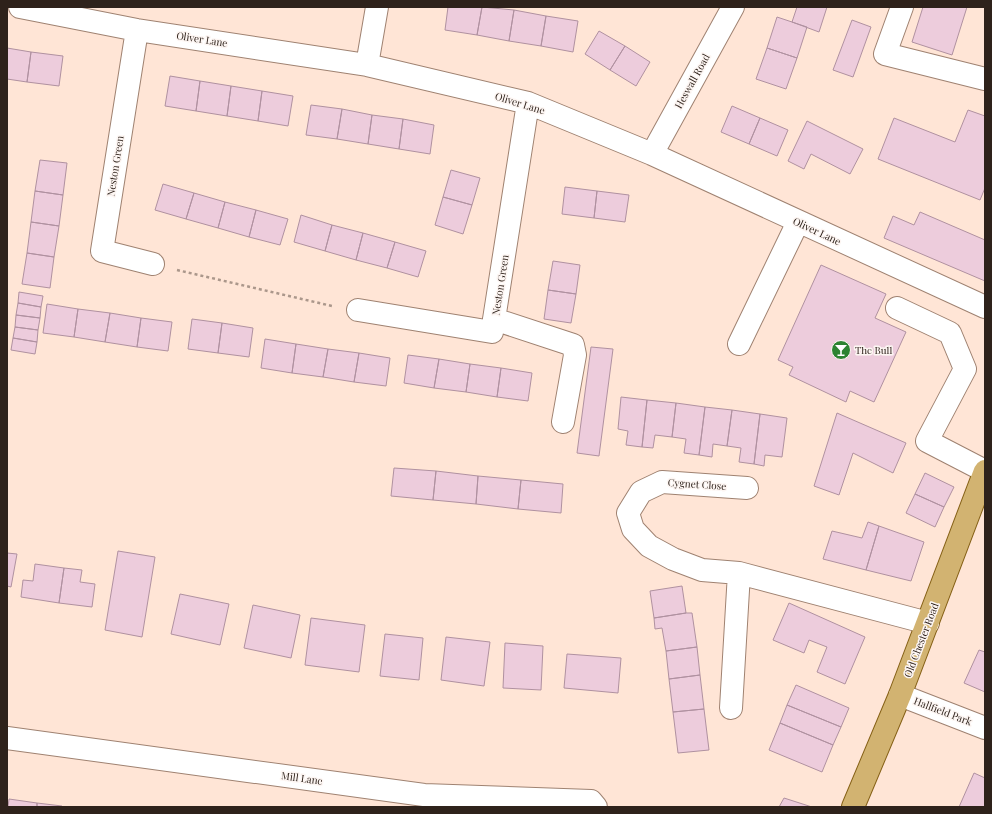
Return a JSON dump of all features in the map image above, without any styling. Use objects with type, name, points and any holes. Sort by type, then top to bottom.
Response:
[{"type":"main road","name":"Old Chester Road","points":[[853,807],[900,695],[985,471]]},
{"type":"street","name":"Oliver Lane","points":[[20,7],[137,30],[367,65],[528,104],[652,154],[985,307]]},
{"type":"street","points":[[367,65],[377,7]]},
{"type":"street","name":"Heswall Road","points":[[652,154],[733,7]]},
{"type":"street","points":[[902,7],[885,54],[985,79]]},
{"type":"street","name":"Neston Green","points":[[137,30],[102,251],[153,264]]},
{"type":"street","name":"Neston Green","points":[[358,310],[492,332],[528,104]]},
{"type":"street","points":[[738,344],[798,222]]},
{"type":"street","points":[[897,308],[950,333],[965,369],[927,441],[985,471]]},
{"type":"street","points":[[494,319],[573,345],[575,355],[563,422]]},
{"type":"street","name":"Cygnet Close","points":[[747,488],[662,482],[641,492],[628,513],[633,529],[648,546],[673,559],[702,570],[739,573],[928,623]]},
{"type":"street","points":[[731,708],[739,573]]},
{"type":"street","name":"Hallfield Park","points":[[900,695],[985,728]]},
{"type":"street","name":"Mill Lane","points":[[7,738],[424,795],[591,801],[596,807]]},
{"type":"path","points":[[153,264],[332,306],[358,310]]},
{"type":"building","points":[[448,7],[482,7],[477,35],[445,30]]},
{"type":"building","points":[[482,7],[514,10],[509,41],[477,35]]},
{"type":"building","points":[[797,7],[827,7],[819,32],[792,22]]},
{"type":"building","points":[[923,7],[967,7],[952,55],[912,42]]},
{"type":"building","points":[[514,10],[546,16],[541,46],[509,41]]},
{"type":"building","points":[[546,16],[578,21],[573,52],[541,46]]},
{"type":"building","points":[[777,17],[807,27],[797,58],[767,48]]},
{"type":"building","points":[[852,20],[871,27],[853,77],[833,70]]},
{"type":"building","points":[[599,31],[625,46],[610,70],[585,54]]},
{"type":"building","points":[[625,46],[650,62],[636,86],[610,70]]},
{"type":"building","points":[[7,48],[31,52],[27,82],[7,79]]},
{"type":"building","points":[[767,48],[797,58],[786,89],[756,79]]},
{"type":"building","points":[[31,52],[63,56],[59,86],[27,82]]},
{"type":"building","points":[[170,76],[200,81],[196,111],[165,106]]},
{"type":"building","points":[[200,81],[231,86],[227,116],[196,111]]},
{"type":"building","points":[[231,86],[262,91],[258,121],[227,116]]},
{"type":"building","points":[[262,91],[293,96],[288,126],[258,121]]},
{"type":"building","points":[[311,105],[342,109],[337,139],[306,135]]},
{"type":"building","points":[[732,106],[760,118],[749,144],[721,132]]},
{"type":"building","points":[[342,109],[372,115],[368,144],[337,139]]},
{"type":"building","points":[[968,110],[985,116],[985,188],[980,200],[878,159],[894,118],[955,142]]},
{"type":"building","points":[[372,115],[403,119],[399,149],[368,144]]},
{"type":"building","points":[[760,118],[788,130],[777,156],[749,144]]},
{"type":"building","points":[[403,119],[434,125],[430,154],[399,149]]},
{"type":"building","points":[[807,121],[863,149],[850,174],[811,154],[804,169],[788,161]]},
{"type":"building","points":[[40,160],[67,163],[63,195],[35,191]]},
{"type":"building","points":[[451,170],[480,178],[472,205],[443,197]]},
{"type":"building","points":[[163,184],[194,193],[186,219],[155,210]]},
{"type":"building","points":[[565,187],[597,191],[594,218],[562,214]]},
{"type":"building","points":[[35,191],[63,195],[59,226],[31,222]]},
{"type":"building","points":[[597,191],[629,195],[625,222],[594,218]]},
{"type":"building","points":[[194,193],[225,202],[218,228],[186,219]]},
{"type":"building","points":[[443,197],[472,205],[463,234],[435,225]]},
{"type":"building","points":[[225,202],[256,210],[249,237],[218,228]]},
{"type":"building","points":[[256,210],[288,219],[280,245],[249,237]]},
{"type":"building","points":[[920,212],[985,240],[985,281],[884,238],[893,216],[914,225]]},
{"type":"building","points":[[301,215],[332,225],[325,251],[294,242]]},
{"type":"building","points":[[31,222],[59,226],[54,257],[27,253]]},
{"type":"building","points":[[332,225],[363,233],[356,260],[325,251]]},
{"type":"building","points":[[363,233],[395,242],[387,268],[356,260]]},
{"type":"building","points":[[395,242],[426,251],[418,277],[387,268]]},
{"type":"building","points":[[27,253],[54,257],[50,288],[22,284]]},
{"type":"building","points":[[553,261],[580,265],[576,294],[548,290]]},
{"type":"building","points":[[821,265],[886,294],[875,318],[906,332],[874,402],[850,391],[846,402],[789,375],[793,367],[778,360]]},
{"type":"building","points":[[548,290],[576,294],[571,323],[544,319]]},
{"type":"building","points":[[19,292],[43,296],[41,307],[18,303]]},
{"type":"building","points":[[18,303],[41,307],[40,318],[16,315]]},
{"type":"building","points":[[47,304],[78,309],[74,337],[43,333]]},
{"type":"building","points":[[78,309],[110,313],[105,342],[74,337]]},
{"type":"building","points":[[110,313],[141,318],[137,347],[105,342]]},
{"type":"building","points":[[16,315],[40,318],[38,330],[15,327]]},
{"type":"building","points":[[141,318],[172,322],[168,351],[137,347]]},
{"type":"building","points":[[192,319],[222,323],[218,353],[188,349]]},
{"type":"building","points":[[222,323],[253,328],[249,357],[218,353]]},
{"type":"building","points":[[15,327],[38,330],[37,342],[13,338]]},
{"type":"building","points":[[13,338],[37,342],[35,354],[11,350]]},
{"type":"building","points":[[265,339],[296,344],[292,373],[261,368]]},
{"type":"building","points":[[296,344],[328,349],[323,377],[292,373]]},
{"type":"building","points":[[591,347],[613,349],[599,456],[577,453]]},
{"type":"building","points":[[328,349],[359,353],[354,382],[323,377]]},
{"type":"building","points":[[359,353],[390,358],[386,386],[354,382]]},
{"type":"building","points":[[408,355],[439,359],[434,388],[404,383]]},
{"type":"building","points":[[439,359],[470,364],[466,392],[434,388]]},
{"type":"building","points":[[470,364],[501,368],[497,397],[466,392]]},
{"type":"building","points":[[501,368],[532,373],[528,401],[497,397]]},
{"type":"building","points":[[621,397],[647,400],[642,447],[626,445],[628,431],[618,429]]},
{"type":"building","points":[[647,400],[676,403],[672,437],[655,435],[653,448],[642,447]]},
{"type":"building","points":[[676,403],[705,407],[699,455],[684,453],[686,439],[672,437]]},
{"type":"building","points":[[705,407],[732,410],[727,446],[713,444],[712,457],[699,455]]},
{"type":"building","points":[[732,410],[760,414],[754,464],[739,462],[741,448],[727,446]]},
{"type":"building","points":[[837,413],[906,443],[893,473],[853,453],[839,495],[814,486]]},
{"type":"building","points":[[760,414],[787,418],[782,457],[765,455],[764,466],[754,464]]},
{"type":"building","points":[[394,468],[436,471],[433,500],[391,496]]},
{"type":"building","points":[[436,471],[478,476],[476,504],[433,500]]},
{"type":"building","points":[[925,473],[954,487],[944,507],[915,494]]},
{"type":"building","points":[[478,476],[521,480],[518,509],[476,504]]},
{"type":"building","points":[[521,480],[563,484],[561,513],[518,509]]},
{"type":"building","points":[[915,494],[944,507],[935,527],[906,513]]},
{"type":"building","points":[[868,522],[879,526],[866,570],[823,559],[832,531],[862,538]]},
{"type":"building","points":[[879,526],[924,542],[911,581],[866,570]]},
{"type":"building","points":[[118,551],[155,557],[142,637],[105,630]]},
{"type":"building","points":[[7,553],[17,554],[11,587],[7,586]]},
{"type":"building","points":[[35,564],[64,568],[59,603],[21,597],[23,580],[33,581]]},
{"type":"building","points":[[64,568],[82,570],[80,582],[95,584],[92,607],[59,603]]},
{"type":"building","points":[[682,586],[686,613],[654,618],[650,591]]},
{"type":"building","points":[[180,594],[229,604],[220,645],[171,634]]},
{"type":"building","points":[[789,603],[865,637],[845,684],[817,672],[827,647],[809,640],[804,653],[773,640]]},
{"type":"building","points":[[253,605],[300,615],[291,658],[244,648]]},
{"type":"building","points":[[692,613],[697,647],[666,651],[662,628],[655,629],[654,618]]},
{"type":"building","points":[[311,618],[365,625],[359,672],[305,665]]},
{"type":"building","points":[[385,634],[423,638],[419,680],[380,676]]},
{"type":"building","points":[[446,637],[490,642],[484,686],[441,680]]},
{"type":"building","points":[[505,643],[543,646],[541,690],[503,688]]},
{"type":"building","points":[[697,647],[700,675],[669,679],[666,651]]},
{"type":"building","points":[[979,650],[985,652],[985,692],[964,683]]},
{"type":"building","points":[[567,654],[621,658],[618,693],[564,688]]},
{"type":"building","points":[[700,675],[704,709],[673,712],[669,679]]},
{"type":"building","points":[[796,685],[849,708],[841,727],[787,705]]},
{"type":"building","points":[[787,705],[841,727],[833,745],[780,723]]},
{"type":"building","points":[[704,709],[709,750],[678,753],[673,712]]},
{"type":"building","points":[[780,723],[833,745],[822,772],[769,750]]},
{"type":"building","points":[[974,773],[985,778],[985,807],[959,807]]},
{"type":"building","points":[[784,798],[812,807],[779,807]]},
{"type":"building","points":[[9,799],[37,803],[37,807],[8,807]]},
{"type":"building","points":[[37,803],[62,806],[62,807],[37,807]]},
{"type":"place","name":"The Bull","points":[[841,350]]}]
